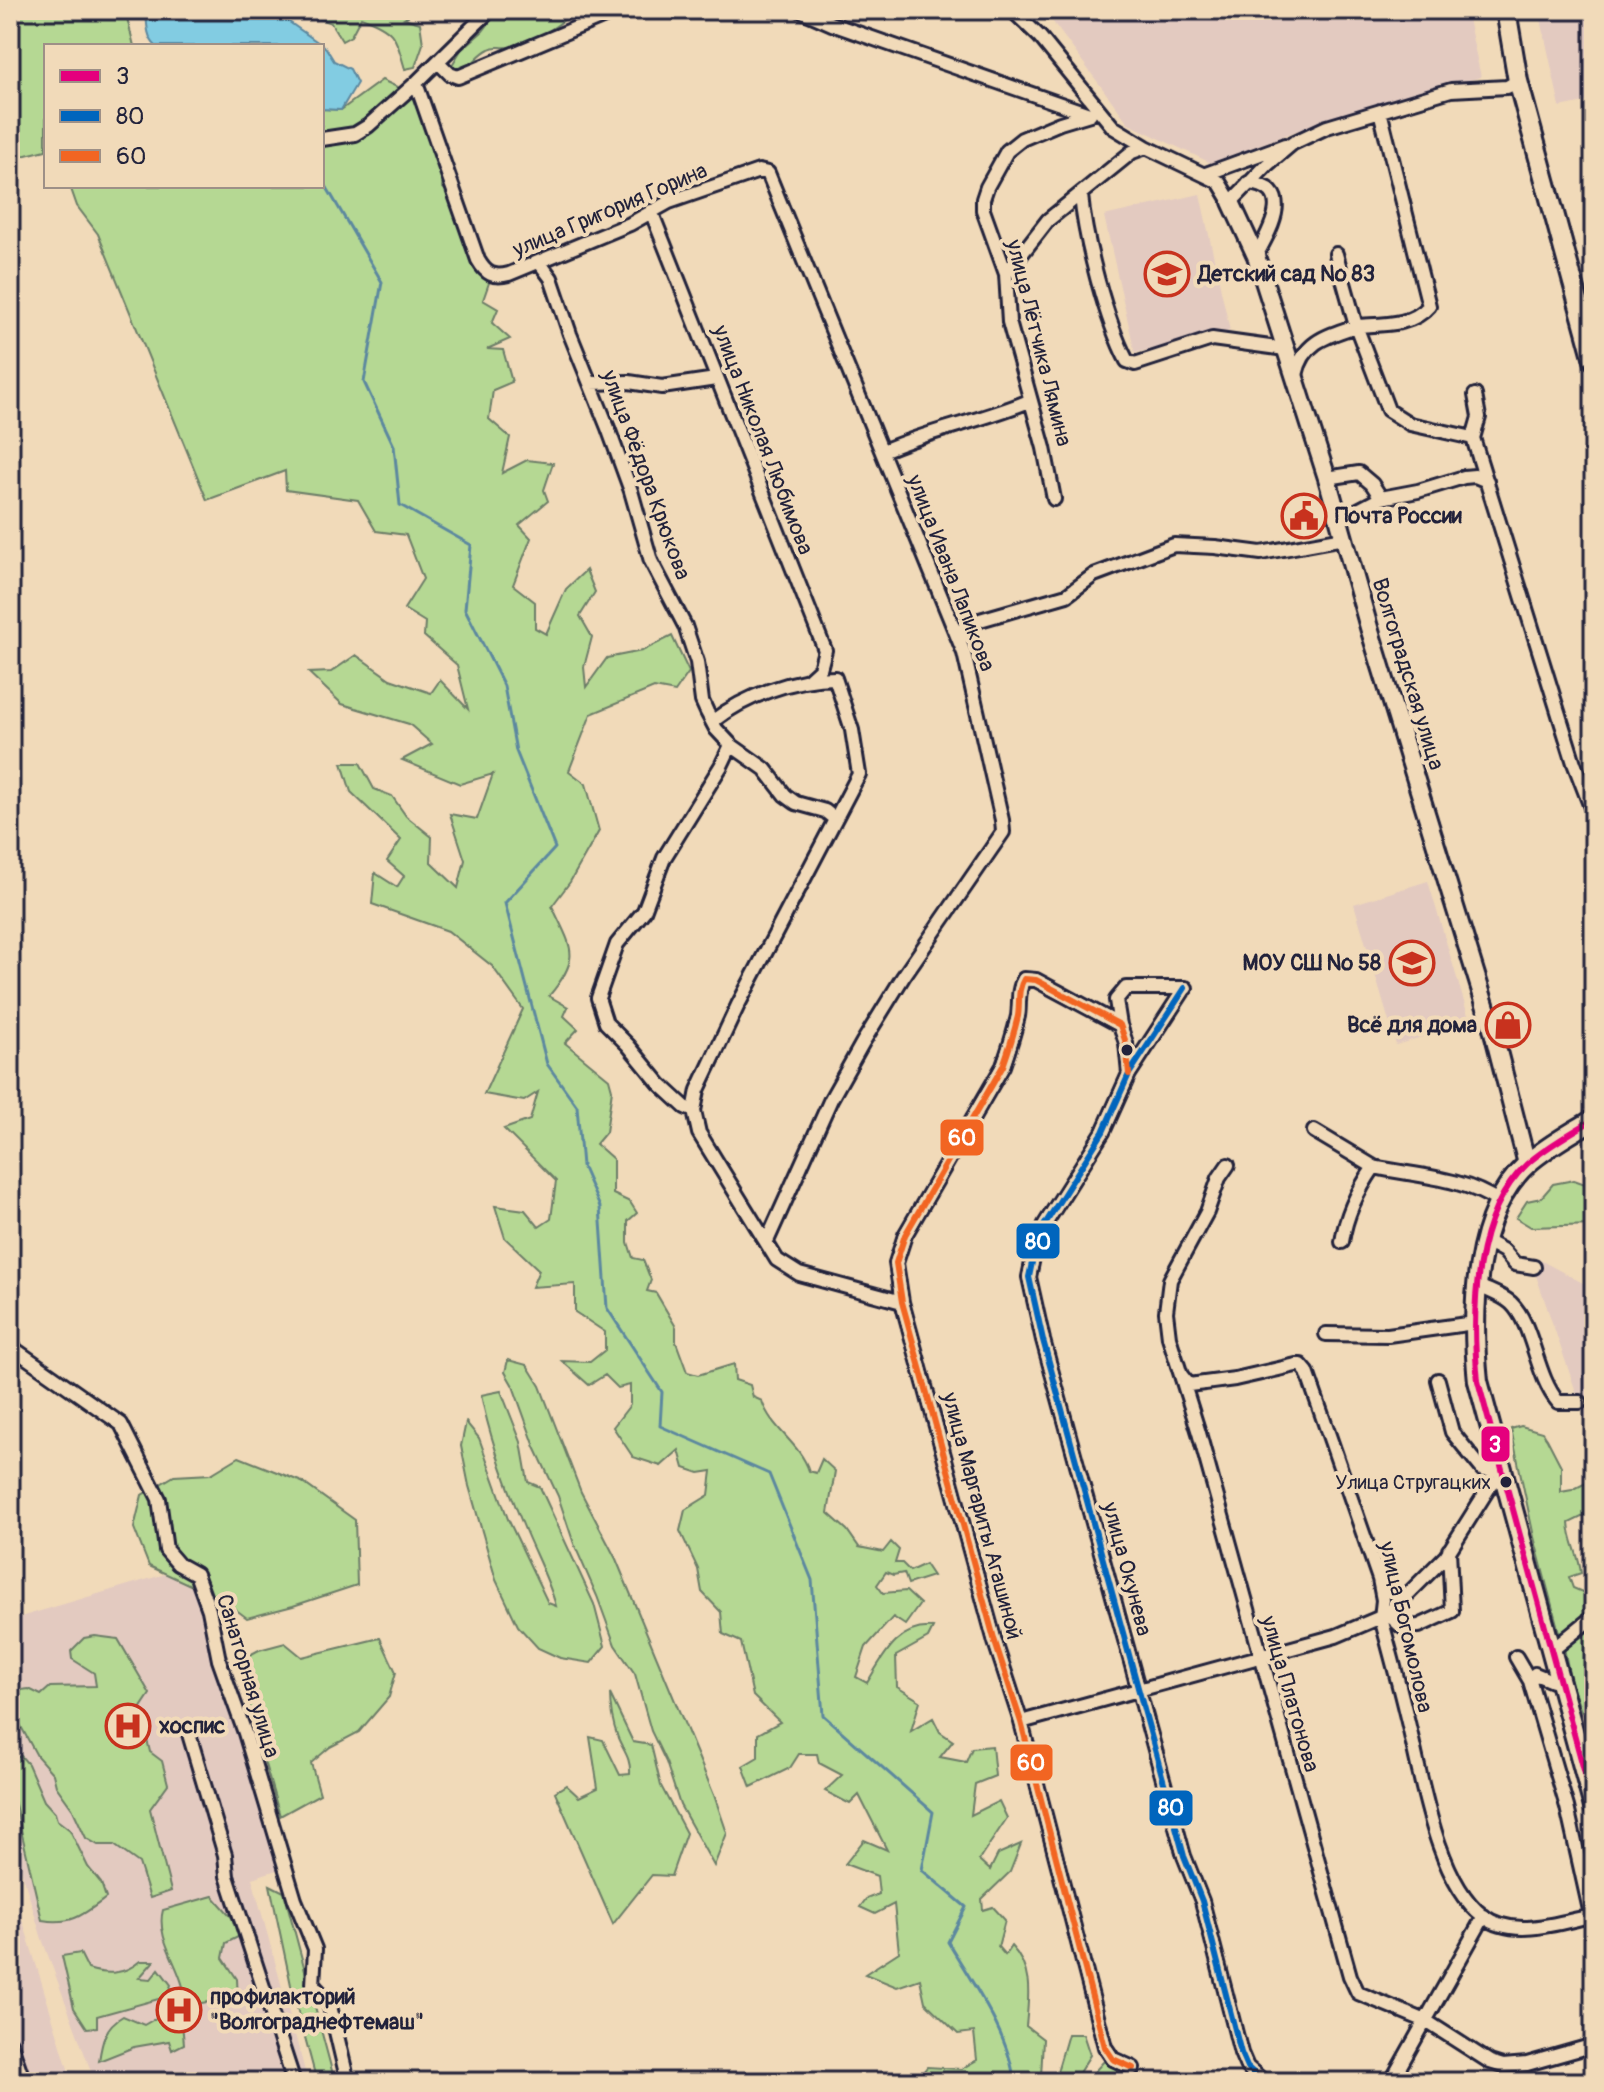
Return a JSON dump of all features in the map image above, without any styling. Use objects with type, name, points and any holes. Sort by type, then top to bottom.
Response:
[{"type":"main road","points":[[1506,10],[1518,81],[1594,360]]},
{"type":"main road","points":[[1594,1119],[1527,1164],[1499,1202],[1486,1241],[1477,1285],[1474,1323],[1478,1381],[1594,1807]]},
{"type":"street","points":[[324,139],[355,134],[416,83],[490,10]]},
{"type":"street","points":[[438,62],[458,77],[619,10]]},
{"type":"street","points":[[800,10],[1090,114],[1146,147],[1219,182],[1231,202],[1293,143]]},
{"type":"street","points":[[1012,10],[1040,37],[1113,127]]},
{"type":"street","points":[[1206,174],[1293,143],[1327,127],[1380,111],[1451,90],[1507,87],[1518,81]]},
{"type":"street","name":"улица Григория Горина","points":[[416,83],[484,271],[500,276],[630,224],[669,202],[759,171]]},
{"type":"street","points":[[1295,379],[1299,362],[1308,347],[1322,337],[1356,326],[1400,323],[1421,315],[1429,306],[1380,111]]},
{"type":"street","name":"улица Лётчика Лямина","points":[[1054,499],[1044,448],[1009,322],[1006,274],[983,210],[983,199],[1007,151],[1022,139],[1090,114]]},
{"type":"street","points":[[1006,274],[1048,220],[1132,152],[1146,147]]},
{"type":"street","name":"улица Ивана Лапикова","points":[[759,171],[768,173],[775,185],[960,642],[982,725],[1003,832],[903,977],[863,1042],[819,1122],[767,1241]]},
{"type":"street","points":[[1248,183],[1267,188],[1277,209],[1275,220],[1256,256]]},
{"type":"street","points":[[1081,195],[1093,260],[1127,361],[1135,364],[1212,339],[1285,349]]},
{"type":"street","name":"Волгоградская улица","points":[[1231,202],[1256,256],[1327,478],[1491,1024],[1527,1164]]},
{"type":"street","name":"улица Николая Любимова","points":[[651,211],[825,650],[820,669],[808,681]]},
{"type":"street","points":[[1336,254],[1356,326],[1388,410],[1410,424],[1473,438]]},
{"type":"street","name":"улица Фёдора Крюкова","points":[[539,262],[551,278],[591,383],[631,491],[651,561],[685,626],[697,662],[702,701],[731,745],[765,769],[791,800],[820,809],[835,819]]},
{"type":"street","points":[[591,383],[629,382],[662,387],[716,379]]},
{"type":"street","points":[[1475,395],[1479,417],[1473,438],[1574,763],[1594,815]]},
{"type":"street","points":[[883,451],[1029,401]]},
{"type":"street","points":[[1327,478],[1359,473],[1372,484],[1381,498]]},
{"type":"street","points":[[1339,520],[1381,498],[1464,477],[1475,476],[1487,481]]},
{"type":"street","points":[[960,642],[966,624],[1067,595],[1094,575],[1174,545],[1261,553],[1344,538]]},
{"type":"street","points":[[947,611],[959,621],[974,621]]},
{"type":"street","points":[[713,721],[752,698],[808,681],[835,678],[852,730],[859,774],[738,1005],[698,1090],[694,1111],[699,1133],[777,1260],[799,1274],[902,1302]]},
{"type":"street","points":[[694,1111],[685,1107],[660,1084],[606,1023],[598,998],[617,944],[644,911],[664,858],[731,745]]},
{"type":"street","name":"улица Маргариты Агашиной","points":[[1120,1025],[1036,980],[1024,979],[1019,1011],[1003,1066],[954,1148],[899,1250],[896,1263],[902,1302],[995,1642],[1021,1722],[1105,2047],[1113,2059],[1133,2068]]},
{"type":"street","name":"улица Окунева","points":[[1120,1025],[1116,1000],[1126,988],[1186,988],[1129,1074],[1103,1132],[1045,1224],[1031,1260],[1029,1277],[1043,1340],[1184,1856],[1202,1901],[1241,2053],[1247,2067],[1264,2082]]},
{"type":"street","points":[[1120,1025],[1126,1043],[1129,1074]]},
{"type":"street","points":[[1314,1131],[1374,1167],[1458,1183],[1482,1190],[1499,1202]]},
{"type":"street","name":"улица Платонова","points":[[1228,1165],[1219,1178],[1207,1212],[1170,1280],[1166,1312],[1169,1337],[1350,1976],[1358,1993],[1426,2021],[1490,2062],[1503,2066],[1527,2064],[1594,2045]]},
{"type":"street","points":[[1342,1242],[1349,1211],[1374,1167]]},
{"type":"street","points":[[1486,1241],[1504,1251],[1515,1264],[1534,1267]]},
{"type":"street","points":[[1477,1285],[1509,1300],[1518,1310],[1542,1375],[1558,1402],[1580,1402]]},
{"type":"street","points":[[1326,1334],[1388,1335],[1474,1323]]},
{"type":"street","name":"Санаторная улица","points":[[10,1346],[121,1424],[159,1499],[166,1550],[178,1564],[196,1574],[209,1610],[219,1660],[245,1733],[295,1900],[315,1949],[313,1985],[329,2002],[348,2082]]},
{"type":"street","name":"улица Богомолова","points":[[1195,1384],[1235,1379],[1296,1365],[1301,1365],[1307,1372],[1379,1579],[1384,1616],[1436,1834],[1454,1880],[1464,1896],[1484,1916]]},
{"type":"street","points":[[1178,1369],[1189,1385],[1195,1384]]},
{"type":"street","points":[[1438,1380],[1452,1432],[1483,1470],[1502,1471]]},
{"type":"street","points":[[1194,1419],[1189,1389],[1195,1384]]},
{"type":"street","points":[[1021,1722],[1336,1636],[1384,1616],[1449,1550],[1502,1471]]},
{"type":"street","points":[[1384,1616],[1402,1627],[1410,1627],[1452,1611],[1449,1550]]},
{"type":"street","points":[[1551,1651],[1594,1616]]},
{"type":"street","points":[[1391,2082],[1484,1916],[1499,1924],[1528,1928],[1592,1922],[1567,1807],[1530,1681],[1516,1657]]},
{"type":"street","points":[[1530,1681],[1535,1674],[1552,1681],[1559,1679]]},
{"type":"street","points":[[189,1734],[225,1855],[227,1876],[294,2082]]},
{"type":"street","points":[[10,2042],[14,2062],[24,2082]]},
{"type":"shaded area","points":[[1044,10],[1466,10],[1481,77],[1318,123],[1211,163],[1129,124]]},
{"type":"shaded area","points":[[1539,10],[1594,10],[1594,100],[1560,107]]},
{"type":"shaded area","name":"Детский сад № 83","points":[[1200,194],[1230,331],[1135,353],[1104,216]]},
{"type":"shaded area","name":"МОУ СШ № 58","points":[[1428,881],[1470,1022],[1396,1045],[1354,904]]},
{"type":"shaded area","points":[[1540,1260],[1594,1289],[1594,1444],[1531,1261]]},
{"type":"shaded area","name":"хоспис","points":[[196,1565],[289,1866],[252,1878],[308,2082],[95,2082],[42,1939],[10,1833],[10,1620]]},
{"type":"shaded area","points":[[10,1885],[25,1928],[72,2082],[10,2082]]},
{"type":"green space","points":[[10,10],[125,10],[134,44],[44,44],[44,150],[10,159]]},
{"type":"green space","points":[[295,10],[419,10],[404,18],[420,23],[423,44],[415,67],[405,69],[392,35],[372,22],[361,17],[351,36],[342,41],[331,23]]},
{"type":"green space","points":[[499,10],[576,10],[535,38],[517,45],[491,48],[458,71],[452,65],[461,50],[483,31]]},
{"type":"green space","points":[[382,80],[427,101],[445,167],[442,187],[467,212],[464,230],[477,272],[490,280],[483,300],[498,309],[492,323],[510,339],[487,349],[503,350],[512,382],[493,390],[489,419],[510,437],[502,473],[527,460],[553,463],[544,490],[548,501],[519,525],[531,538],[513,585],[535,602],[535,628],[546,634],[566,589],[586,570],[595,592],[580,616],[592,637],[584,667],[586,687],[607,658],[642,651],[672,636],[689,672],[675,692],[654,688],[591,714],[569,771],[586,784],[599,831],[570,882],[552,906],[569,943],[570,961],[549,996],[568,1007],[564,1016],[578,1029],[565,1043],[609,1079],[612,1090],[606,1132],[596,1144],[613,1159],[613,1194],[630,1202],[637,1213],[628,1221],[628,1242],[633,1258],[643,1260],[651,1280],[647,1291],[656,1293],[676,1327],[676,1342],[687,1372],[698,1375],[734,1364],[735,1380],[750,1385],[753,1397],[762,1401],[809,1471],[816,1473],[822,1459],[835,1471],[828,1513],[847,1530],[859,1547],[883,1552],[891,1542],[899,1550],[895,1563],[902,1563],[910,1571],[925,1564],[933,1576],[908,1584],[904,1573],[893,1575],[886,1572],[877,1585],[883,1593],[906,1591],[920,1604],[905,1625],[893,1617],[866,1647],[856,1677],[867,1683],[885,1653],[901,1637],[920,1628],[933,1628],[928,1638],[896,1656],[897,1687],[920,1701],[911,1731],[933,1718],[940,1732],[953,1741],[940,1757],[966,1762],[972,1748],[992,1746],[995,1776],[975,1784],[971,1815],[999,1801],[1007,1818],[979,1860],[990,1870],[998,1854],[1021,1844],[1010,1872],[982,1899],[983,1910],[993,1907],[1005,1920],[998,1947],[1005,1955],[1011,1946],[1023,1964],[1028,1983],[1026,2026],[1043,2039],[1041,2077],[1049,2082],[915,2082],[927,2067],[961,2069],[977,2060],[974,2032],[958,2034],[925,2002],[920,1979],[897,1987],[865,1974],[899,1952],[894,1904],[875,1914],[860,1907],[866,1899],[879,1894],[877,1876],[845,1864],[864,1840],[887,1850],[859,1795],[850,1804],[825,1791],[842,1775],[819,1763],[817,1754],[799,1754],[790,1768],[751,1787],[743,1766],[758,1757],[758,1734],[780,1722],[753,1696],[741,1642],[723,1634],[721,1612],[702,1592],[698,1569],[680,1531],[685,1510],[709,1495],[712,1471],[699,1473],[684,1468],[679,1450],[661,1466],[633,1457],[613,1427],[630,1405],[630,1385],[618,1388],[605,1375],[589,1385],[562,1361],[590,1362],[605,1350],[605,1332],[575,1312],[575,1284],[532,1287],[539,1270],[505,1238],[495,1206],[525,1210],[539,1227],[551,1219],[556,1181],[504,1129],[530,1120],[538,1092],[524,1101],[484,1094],[523,1009],[492,966],[448,931],[372,904],[375,873],[397,887],[404,876],[387,861],[401,840],[351,792],[342,763],[360,763],[374,789],[392,796],[406,816],[432,837],[431,862],[458,888],[465,860],[450,814],[477,819],[493,774],[460,784],[402,760],[432,744],[409,724],[342,704],[309,673],[331,672],[356,655],[390,679],[431,693],[440,680],[468,709],[457,665],[424,636],[425,622],[404,609],[423,579],[406,535],[376,531],[358,500],[286,490],[285,471],[207,500],[98,234],[77,206],[71,188],[324,188],[324,109],[341,110]]},
{"type":"green space","points":[[1574,1180],[1594,1183],[1594,1225],[1531,1227],[1516,1218],[1527,1201],[1541,1198],[1553,1184]]},
{"type":"green space","points":[[508,1360],[527,1365],[540,1386],[581,1492],[616,1559],[714,1795],[727,1833],[714,1866],[680,1805],[666,1762],[651,1731],[635,1674],[615,1645],[558,1496],[505,1372]]},
{"type":"green space","points":[[501,1391],[521,1442],[528,1482],[540,1487],[594,1604],[605,1646],[591,1663],[560,1658],[538,1648],[518,1626],[496,1580],[461,1446],[466,1422],[479,1438],[508,1519],[548,1603],[556,1606],[511,1493],[485,1411],[481,1395]]},
{"type":"green space","points":[[1521,1426],[1542,1432],[1547,1439],[1561,1466],[1561,1492],[1594,1479],[1594,1511],[1569,1523],[1581,1573],[1569,1577],[1573,1588],[1587,1594],[1588,1614],[1560,1636],[1534,1537],[1511,1429]]},
{"type":"green space","points":[[239,1457],[302,1482],[355,1520],[357,1585],[247,1618],[223,1600],[149,1566],[134,1528],[142,1495],[174,1476],[211,1474]]},
{"type":"green space","points":[[1594,1625],[1594,1711],[1581,1711],[1564,1648]]},
{"type":"green space","points":[[84,1638],[118,1639],[150,1694],[140,1709],[150,1752],[162,1761],[168,1784],[150,1809],[171,1891],[150,1898],[139,1863],[114,1845],[98,1845],[86,1838],[73,1810],[56,1786],[53,1774],[37,1756],[12,1710],[21,1690],[29,1689],[41,1695],[50,1687],[96,1686],[94,1673],[72,1659],[71,1651]]},
{"type":"green space","points":[[380,1638],[396,1672],[389,1697],[359,1732],[330,1747],[311,1763],[320,1794],[280,1816],[255,1730],[240,1660],[259,1650],[285,1643],[302,1657]]},
{"type":"green space","points":[[610,1694],[633,1742],[651,1745],[661,1786],[686,1833],[671,1876],[652,1875],[613,1924],[555,1792],[566,1785],[579,1797],[598,1788],[590,1737],[603,1740],[620,1775],[630,1774],[628,1759],[613,1722]]},
{"type":"green space","points":[[21,1756],[28,1764],[44,1801],[57,1820],[70,1830],[88,1867],[101,1883],[106,1898],[84,1914],[69,1920],[42,1920],[10,1783],[10,1760]]},
{"type":"green space","points":[[270,1885],[284,1892],[335,2082],[317,2082],[291,1985]]},
{"type":"green space","points":[[213,1896],[236,1922],[240,1936],[226,1943],[223,1958],[237,1979],[238,2000],[228,2007],[214,2001],[195,2004],[185,1996],[163,1932],[163,1910]]},
{"type":"green space","points":[[80,1953],[88,1969],[102,1972],[122,1971],[140,1961],[154,1961],[139,1978],[151,1979],[159,1969],[171,1985],[166,1997],[97,2016],[97,2027],[87,2028],[74,2008],[62,1956]]},
{"type":"green space","points":[[177,2006],[184,2044],[172,2050],[169,2041],[134,2047],[99,2061],[105,2035],[117,2020],[123,2016],[144,2025]]},
{"type":"green space","points":[[1068,2034],[1083,2034],[1090,2055],[1077,2076],[1087,2080],[1104,2061],[1117,2070],[1116,2082],[1054,2082]]},
{"type":"water","points":[[146,10],[272,10],[320,44],[154,44],[147,24]]},
{"type":"water","points":[[324,47],[334,61],[350,69],[357,83],[341,110],[324,109]]},
{"type":"waterway","points":[[324,182],[382,282],[364,382],[394,446],[400,505],[471,545],[465,609],[504,686],[516,751],[555,848],[505,903],[547,1064],[577,1106],[582,1166],[600,1207],[607,1308],[662,1392],[660,1426],[769,1474],[812,1580],[823,1715],[933,1812],[922,1870],[966,1907],[948,1942],[998,2028],[1014,2082]]},
{"type":"transit line","name":"60","points":[[1129,1074],[1126,1043],[1120,1025],[1036,980],[1024,979],[1018,1016],[1003,1066],[905,1235],[896,1263],[902,1302],[995,1642],[1021,1722],[1105,2047],[1113,2059],[1133,2068]]},
{"type":"transit line","name":"80","points":[[1185,988],[1129,1074],[1103,1132],[1045,1224],[1035,1248],[1029,1277],[1043,1340],[1184,1856],[1202,1901],[1241,2053],[1247,2067],[1264,2082]]},
{"type":"transit line","name":"3","points":[[1594,1119],[1535,1157],[1509,1185],[1486,1237],[1476,1296],[1475,1325],[1478,1381],[1594,1807]]},
{"type":"place","name":"Детский сад № 83","points":[[1167,274]]},
{"type":"place","name":"Почта России","points":[[1304,516]]},
{"type":"place","name":"МОУ СШ № 58","points":[[1412,963]]},
{"type":"place","name":"Всё для дома","points":[[1508,1025]]},
{"type":"place","name":"Улица Стругацких","points":[[1506,1482]]},
{"type":"place","name":"хоспис","points":[[128,1726]]},
{"type":"place","name":"профилакторий \"Волгограднефтемаш\"","points":[[179,2010]]}]
